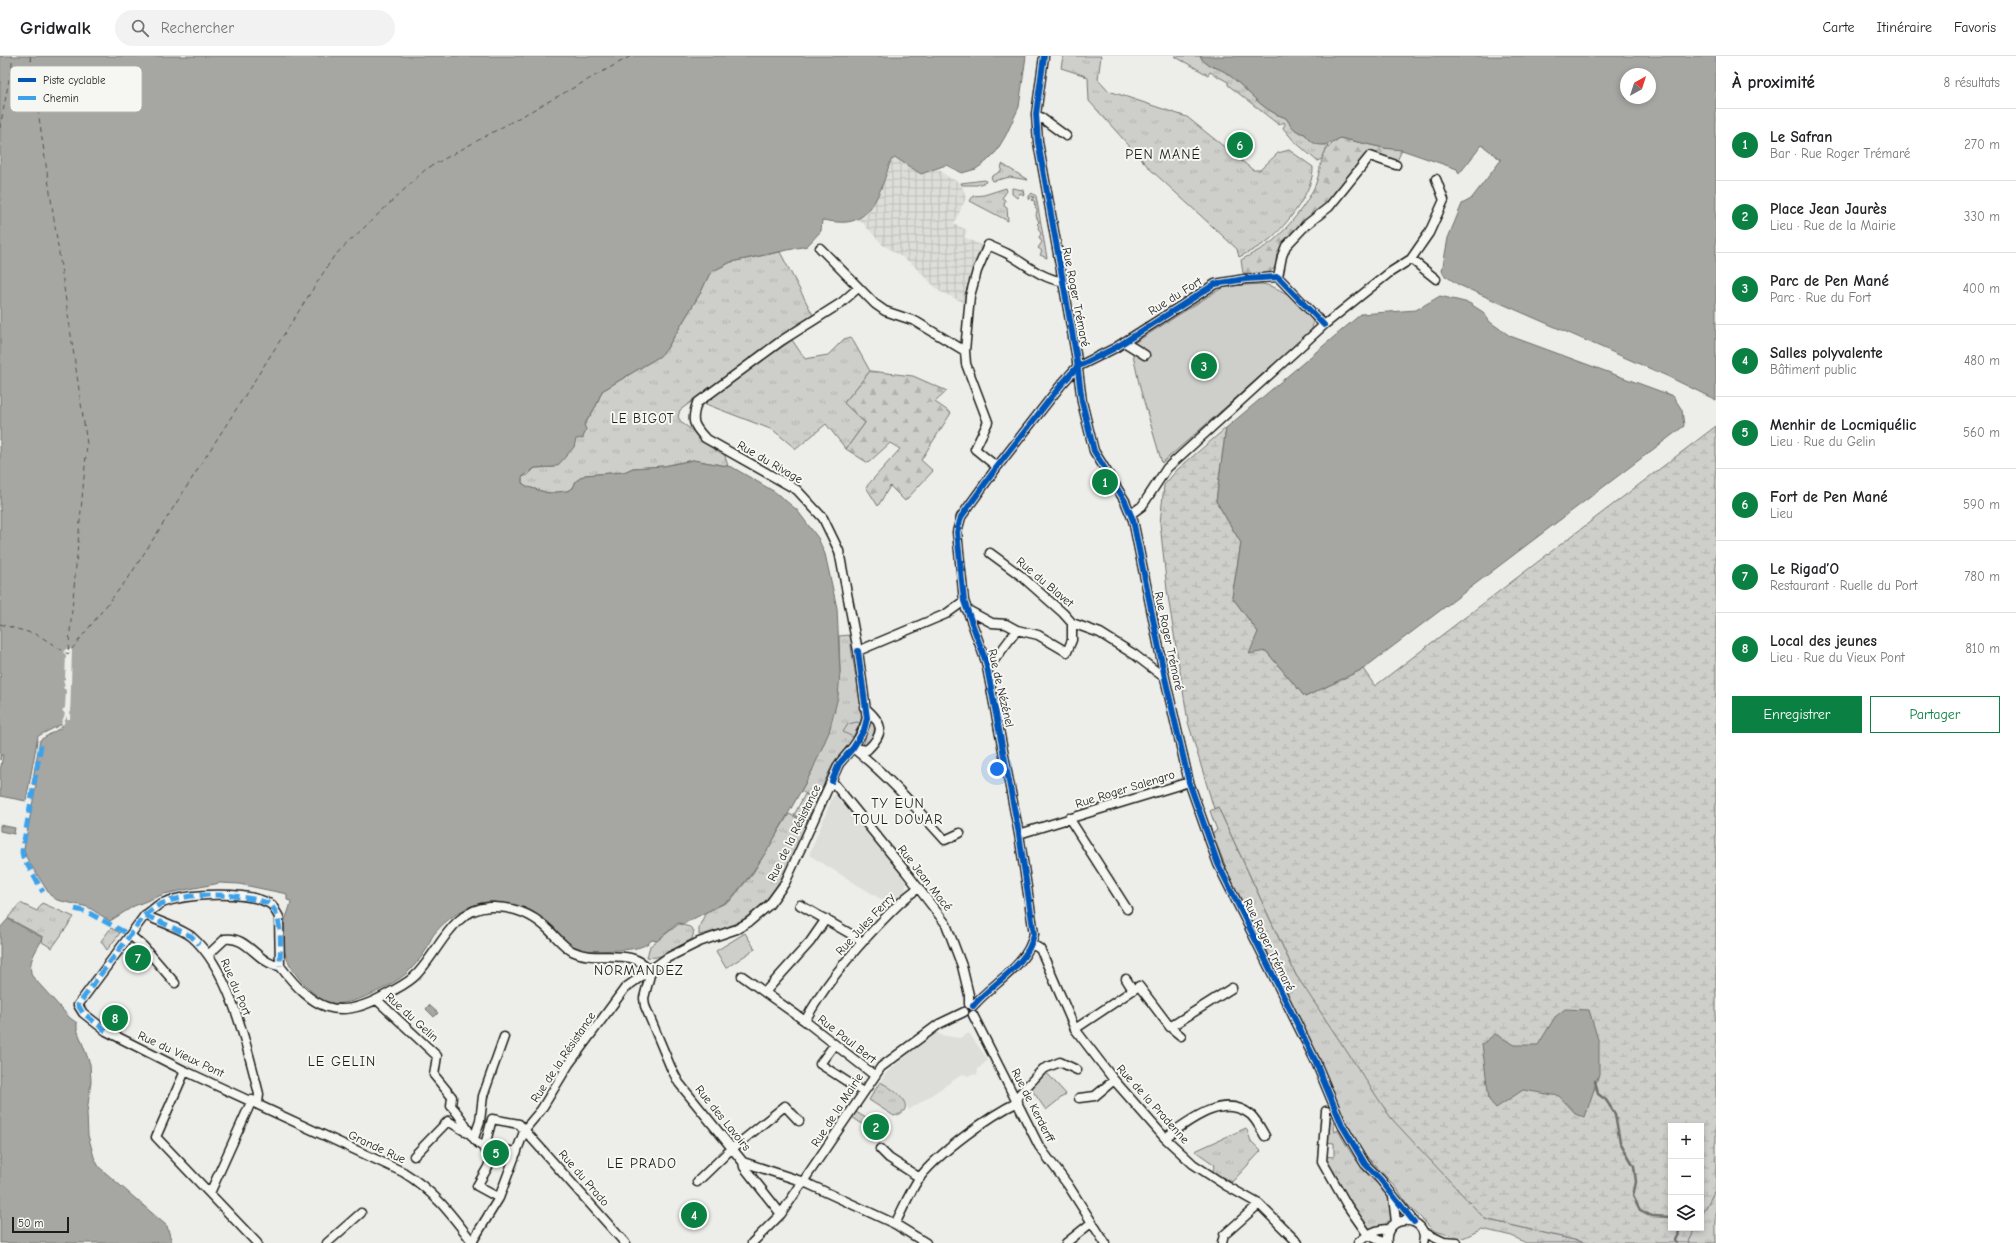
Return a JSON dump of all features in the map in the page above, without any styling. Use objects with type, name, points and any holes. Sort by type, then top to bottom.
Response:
[{"type":"street","name":"Rue Roger Trémaré","points":[[1044,56],[1036,114],[1038,142],[1082,402],[1094,451],[1125,501],[1131,514],[1165,678],[1189,782],[1218,864],[1315,1060],[1342,1125],[1364,1164],[1423,1232]]},
{"type":"street","points":[[1036,114],[1066,136]]},
{"type":"street","points":[[1324,325],[1278,277],[1282,256],[1286,246],[1306,225],[1329,207],[1370,156],[1396,165]]},
{"type":"street","points":[[1131,514],[1142,506],[1167,468],[1324,325],[1389,273],[1411,259],[1429,233],[1444,200],[1436,179]]},
{"type":"street","points":[[997,467],[975,449],[988,422],[966,364],[965,351],[970,296],[977,271],[988,245],[1006,253],[1051,278],[1062,281]]},
{"type":"street","points":[[820,248],[875,304],[885,311],[915,321],[965,351]]},
{"type":"street","points":[[1411,259],[1436,279]]},
{"type":"street","name":"Rue du Fort","points":[[1077,367],[1115,348],[1216,284],[1245,279],[1278,277]]},
{"type":"street","name":"Rue du Rivage","points":[[853,748],[864,730],[867,718],[864,707],[858,651],[839,551],[823,518],[797,490],[705,438],[695,427],[692,416],[697,403],[781,341],[841,303],[858,288]]},
{"type":"street","points":[[1124,342],[1145,355]]},
{"type":"street","name":"Rue de Nézénel","points":[[1032,944],[1034,934],[1019,834],[986,662],[965,605],[957,532],[961,517],[997,467],[1061,385],[1077,367]]},
{"type":"street","name":"Rue du Blavet","points":[[990,553],[1020,575],[1063,613],[1072,623],[1100,633],[1135,655],[1165,678]]},
{"type":"street","points":[[858,651],[965,605],[992,623],[1006,624],[1016,630],[1038,636],[1067,652],[1072,640],[1072,623]]},
{"type":"street","points":[[986,662],[995,659],[1016,630]]},
{"type":"street","points":[[853,748],[867,750],[879,737],[880,727],[878,719],[864,707]]},
{"type":"street","points":[[832,781],[839,764],[853,748]]},
{"type":"street","points":[[853,748],[899,790],[945,840],[960,832]]},
{"type":"street","name":"Rue Jean Macé","points":[[832,781],[946,924],[962,966],[971,1005]]},
{"type":"street","name":"Rue de la Résistance","points":[[473,1243],[500,1198],[525,1129],[541,1110],[569,1064],[625,988],[651,971],[667,958],[699,942],[737,929],[749,922],[769,905],[785,883],[832,781]]},
{"type":"street","name":"Rue Roger Salengro","points":[[1019,834],[1189,782]]},
{"type":"street","name":"Rue Roger Salengro","points":[[1069,818],[1127,909]]},
{"type":"street","name":"Rue Jules Ferry","points":[[817,998],[861,942],[908,894],[918,888]]},
{"type":"street","points":[[175,982],[144,947],[130,935],[145,915],[160,905],[178,899],[233,895],[272,905],[279,917],[280,966]]},
{"type":"street","points":[[800,905],[856,937],[861,942]]},
{"type":"street","points":[[377,1000],[417,975],[442,940],[458,922],[474,912],[489,907],[504,908],[529,914],[540,920],[562,944],[572,951],[585,955],[620,955],[635,958],[651,971]]},
{"type":"street","name":"Rue du Port","points":[[145,915],[191,936],[209,954],[226,989],[244,1036],[259,1094],[255,1102]]},
{"type":"street","points":[[765,992],[810,942],[826,919]]},
{"type":"street","name":"Rue du Vieux Pont","points":[[130,935],[78,1005],[83,1013],[106,1031],[185,1071],[255,1102]]},
{"type":"street","name":"Rue du Gelin","points":[[209,954],[225,939],[238,940],[272,966],[280,966],[306,996],[325,1007],[343,1009],[357,1007],[377,1000],[437,1056],[434,1075],[452,1097],[451,1106],[465,1122],[471,1136],[484,1149],[493,1152],[498,1149],[517,1152]]},
{"type":"street","points":[[971,1005],[975,1010],[973,1015],[967,1016],[964,1012],[964,1007],[971,1005],[1022,960],[1032,944]]},
{"type":"street","name":"Rue de la Pradenne","points":[[1032,944],[1040,949],[1075,1029],[1114,1080],[1165,1138],[1193,1164],[1225,1185],[1259,1204],[1298,1243]]},
{"type":"street","name":"Rue des Lavoirs","points":[[651,971],[644,998],[645,1006],[670,1068],[679,1082],[733,1150],[743,1165],[804,1182],[895,1224],[926,1243]]},
{"type":"street","name":"Rue Paul Bert","points":[[742,976],[805,1021],[874,1075]]},
{"type":"street","points":[[1126,979],[1133,990]]},
{"type":"street","points":[[1075,1029],[1139,986],[1170,1027],[1181,1036]]},
{"type":"street","points":[[1170,1027],[1232,988]]},
{"type":"street","name":"Rue Paul Bert","points":[[805,1021],[817,998]]},
{"type":"street","name":"Rue de la Mairie","points":[[752,1243],[781,1214],[804,1182],[874,1075],[881,1067],[936,1026],[964,1012]]},
{"type":"street","name":"Rue de Kerderff","points":[[973,1015],[1039,1146],[1068,1185],[1104,1243]]},
{"type":"street","points":[[414,1156],[448,1121],[471,1136],[480,1121],[483,1096],[504,1037]]},
{"type":"street","points":[[834,1045],[820,1064],[864,1092]]},
{"type":"street","points":[[895,1224],[920,1178],[940,1156],[988,1119],[1017,1100],[1043,1069],[1060,1062],[1077,1070]]},
{"type":"street","points":[[185,1071],[156,1137],[257,1243]]},
{"type":"street","points":[[1079,1098],[1095,1096],[1114,1080]]},
{"type":"street","points":[[210,1193],[255,1102]]},
{"type":"street","name":"Grande Rue","points":[[255,1102],[403,1172],[431,1192],[454,1218],[473,1243]]},
{"type":"street","points":[[697,1182],[785,1106],[799,1121]]},
{"type":"street","points":[[1165,1138],[1189,1121],[1216,1107],[1234,1108],[1250,1115],[1265,1136]]},
{"type":"street","points":[[1326,1111],[1322,1161],[1368,1235],[1386,1243],[1389,1229],[1396,1222],[1406,1220],[1414,1222]]},
{"type":"street","points":[[484,1149],[492,1120],[519,1124],[525,1129]]},
{"type":"street","name":"Rue du Prado","points":[[525,1129],[625,1243]]},
{"type":"street","points":[[880,1149],[889,1158],[920,1178]]},
{"type":"street","points":[[493,1152],[488,1167],[477,1186],[500,1198]]},
{"type":"street","points":[[743,1165],[781,1214]]},
{"type":"street","points":[[1393,1196],[1396,1222]]},
{"type":"street","points":[[1222,1243],[1224,1235],[1259,1204]]},
{"type":"street","points":[[326,1243],[362,1213]]},
{"type":"street","points":[[1066,1243],[1091,1223]]},
{"type":"street","points":[[1358,1243],[1379,1229],[1389,1229]]},
{"type":"street","points":[[1423,1243],[1423,1232],[1442,1242],[1458,1243]]},
{"type":"shaded area","points":[[0,56],[1026,56],[1019,107],[996,152],[987,161],[976,169],[962,173],[946,165],[921,174],[896,158],[891,160],[881,188],[871,207],[865,214],[857,219],[847,222],[822,220],[821,231],[807,246],[731,262],[713,271],[709,275],[701,292],[666,350],[660,356],[602,391],[596,406],[584,425],[586,429],[583,438],[576,439],[574,447],[559,464],[554,467],[535,468],[522,477],[522,483],[528,487],[548,493],[567,491],[573,488],[576,481],[585,475],[624,472],[633,468],[664,466],[693,460],[732,467],[775,492],[797,510],[818,538],[825,554],[837,608],[840,672],[838,697],[829,732],[812,771],[770,846],[752,873],[730,900],[683,924],[678,923],[657,941],[652,940],[641,947],[632,949],[598,951],[587,951],[571,946],[545,921],[534,912],[527,909],[493,902],[479,904],[464,909],[439,928],[420,959],[409,971],[393,983],[360,999],[338,1004],[330,1003],[321,999],[308,988],[296,974],[287,959],[282,942],[282,933],[291,901],[287,900],[287,894],[239,884],[220,883],[164,894],[134,906],[110,921],[88,907],[57,900],[50,895],[26,857],[24,849],[36,785],[32,784],[40,740],[62,727],[62,724],[38,736],[26,801],[0,796],[0,771],[3,755],[1,755],[0,760]]},
{"type":"shaded area","points":[[1200,56],[1716,56],[1716,400],[1667,376],[1459,285],[1444,275],[1442,271],[1448,238],[1462,204],[1471,199],[1501,160],[1482,145],[1459,174],[1457,169],[1402,150],[1384,148],[1340,138],[1330,143],[1321,145],[1317,144],[1309,139],[1305,134],[1294,129],[1286,118],[1268,110],[1225,72],[1205,63]]},
{"type":"shaded area","points":[[896,158],[921,174],[938,169],[948,177],[961,183],[966,198],[954,224],[967,230],[964,237],[985,247],[967,304],[939,291],[911,263],[883,245],[858,218],[868,212],[878,195],[891,160]]},
{"type":"shaded area","points":[[1440,296],[1469,303],[1483,312],[1490,322],[1510,336],[1673,396],[1682,410],[1684,426],[1363,669],[1305,697],[1266,651],[1249,654],[1258,632],[1232,597],[1241,543],[1216,501],[1226,428],[1361,314],[1416,310]]},
{"type":"shaded area","points":[[833,796],[836,796],[907,879],[905,893],[892,906],[809,855]]},
{"type":"shaded area","points":[[0,825],[15,828],[14,834],[0,831]]},
{"type":"shaded area","points":[[8,919],[43,938],[31,961],[32,976],[70,1018],[77,1023],[77,1029],[90,1064],[91,1081],[87,1113],[88,1135],[94,1157],[99,1167],[167,1226],[172,1243],[0,1243],[0,928]]},
{"type":"shaded area","points":[[429,1005],[438,1013],[434,1017],[426,1009]]},
{"type":"shaded area","points":[[1565,1009],[1589,1010],[1599,1043],[1599,1074],[1585,1117],[1577,1115],[1559,1096],[1523,1090],[1496,1108],[1489,1100],[1482,1044],[1495,1034],[1515,1045],[1538,1045],[1555,1017]]},
{"type":"shaded area","points":[[936,1030],[940,1035],[960,1038],[969,1033],[988,1060],[978,1069],[977,1075],[971,1074],[969,1076],[963,1074],[909,1110],[898,1093],[880,1082],[885,1074]]},
{"type":"green space","points":[[1063,56],[1101,56],[1098,79],[1109,91],[1187,117],[1253,170],[1260,170],[1278,153],[1289,150],[1313,167],[1309,186],[1298,206],[1284,226],[1269,240],[1239,257],[1237,249],[1151,170],[1089,101],[1088,78],[1061,68]]},
{"type":"green space","points":[[1174,56],[1200,56],[1205,63],[1225,72],[1268,110],[1286,118],[1296,130],[1305,134],[1310,140],[1321,145],[1328,145],[1322,159],[1317,161],[1294,141],[1283,128],[1285,124],[1284,122],[1279,125],[1228,85],[1228,82],[1210,72],[1208,75]]},
{"type":"green space","points":[[1340,138],[1384,148],[1402,150],[1396,163],[1368,153],[1324,209],[1284,243],[1275,267],[1267,275],[1243,273],[1241,260],[1273,241],[1296,216],[1311,195],[1327,149]]},
{"type":"green space","points":[[1002,164],[1028,180],[1010,177],[993,181],[991,177],[1001,171]]},
{"type":"green space","points":[[985,180],[986,182],[977,185],[962,185],[961,183]]},
{"type":"green space","points":[[1006,188],[1007,191],[1002,198],[1005,200],[1004,206],[1007,208],[1008,221],[970,201],[973,196],[984,195]]},
{"type":"green space","points":[[1012,188],[1023,190],[1024,195],[1020,193],[1017,198],[1012,194]]},
{"type":"green space","points":[[1032,193],[1036,196],[1047,258],[1040,255],[1042,251],[1038,248],[1042,242],[1039,237],[1041,234],[1037,224],[1039,222],[1036,216],[1037,210],[1034,204],[1035,202],[1032,200],[1034,197],[1032,196],[1029,200],[1029,196]]},
{"type":"green space","points":[[780,252],[813,315],[680,410],[678,417],[682,423],[724,453],[728,466],[693,460],[664,466],[633,468],[624,472],[585,475],[576,481],[573,488],[567,491],[548,493],[528,487],[522,483],[522,477],[528,475],[535,468],[554,467],[576,439],[596,406],[602,391],[660,356],[666,350],[701,292],[709,275],[713,271],[731,262]]},
{"type":"green space","points":[[1262,284],[1276,288],[1304,307],[1313,321],[1311,332],[1162,463],[1140,388],[1131,345],[1227,286]]},
{"type":"green space","points":[[851,337],[870,371],[844,403],[865,423],[846,449],[826,424],[796,449],[773,430],[703,403],[792,340],[805,359],[828,355],[844,339]]},
{"type":"green space","points":[[870,371],[913,376],[947,391],[935,402],[951,413],[921,460],[933,471],[905,501],[890,486],[878,506],[866,487],[900,449],[890,443],[868,463],[846,449],[865,423],[844,403]]},
{"type":"green space","points":[[1716,426],[1716,1188],[1704,1211],[1704,1123],[1668,1123],[1668,1231],[1694,1231],[1688,1243],[1587,1243],[1485,1219],[1391,1118],[1296,975],[1218,807],[1214,809],[1188,722],[1167,590],[1160,523],[1164,485],[1178,469],[1226,428],[1216,501],[1241,543],[1232,597],[1258,632],[1266,651],[1305,697],[1363,669],[1375,686]]},
{"type":"green space","points":[[839,636],[852,636],[852,655],[860,698],[860,726],[854,739],[834,763],[818,800],[801,791],[812,771],[840,672]]},
{"type":"green space","points":[[872,717],[874,721],[874,733],[865,746],[863,745]]},
{"type":"green space","points":[[857,722],[860,723],[853,737],[843,732],[848,724]]},
{"type":"green space","points":[[805,794],[817,800],[806,822],[794,815]]},
{"type":"green space","points":[[1218,807],[1296,975],[1485,1219],[1587,1243],[1526,1243],[1512,1236],[1482,1229],[1463,1238],[1434,1231],[1407,1204],[1396,1187],[1366,1156],[1355,1140],[1230,877],[1212,834],[1217,830],[1210,811]]},
{"type":"green space","points":[[789,814],[808,823],[780,880],[769,896],[757,909],[741,920],[722,929],[699,935],[699,927],[706,912],[730,901],[753,873]]},
{"type":"green space","points":[[20,903],[37,911],[42,903],[74,917],[52,948],[42,942],[43,937],[8,918]]},
{"type":"green space","points":[[679,924],[690,927],[694,931],[692,939],[665,954],[647,957],[650,946]]},
{"type":"green space","points":[[111,928],[120,933],[107,950],[101,941]]},
{"type":"green space","points":[[745,933],[755,949],[726,968],[716,951]]},
{"type":"green space","points":[[1045,1071],[1066,1094],[1046,1110],[1030,1087]]},
{"type":"green space","points":[[880,1082],[902,1099],[905,1104],[905,1109],[902,1113],[894,1116],[869,1100]]},
{"type":"green space","points":[[856,1112],[889,1132],[884,1139],[852,1117]]},
{"type":"green space","points":[[1332,1121],[1335,1124],[1333,1127],[1334,1132],[1338,1130],[1355,1158],[1387,1195],[1392,1209],[1392,1218],[1383,1226],[1365,1229],[1323,1156],[1334,1157],[1334,1143],[1324,1142],[1325,1123]]},
{"type":"green space","points":[[1246,1128],[1251,1141],[1261,1151],[1232,1182],[1212,1172],[1215,1165],[1195,1151]]},
{"type":"green space","points":[[1716,1188],[1716,1243],[1688,1243],[1694,1231],[1704,1231],[1704,1211]]},
{"type":"pier","points":[[66,649],[72,649],[70,719],[67,719],[67,716],[63,725],[61,724],[65,714],[62,710],[65,708],[66,690],[63,688],[65,685],[63,681],[65,679],[66,655],[63,652]]},
{"type":"waterway","points":[[1595,1081],[1598,1094],[1606,1100],[1615,1114],[1620,1142],[1634,1166],[1636,1182],[1633,1196],[1640,1210],[1652,1216],[1668,1217]]},
{"type":"waterway","points":[[1676,1243],[1675,1240],[1680,1231]]},
{"type":"ferry route","points":[[12,56],[12,66]]},
{"type":"ferry route","points":[[30,56],[31,66]]},
{"type":"ferry route","points":[[0,624],[38,635],[68,654],[129,577],[334,256],[426,169],[631,56]]},
{"type":"ferry route","points":[[0,128],[10,75]]},
{"type":"ferry route","points":[[38,112],[87,444],[68,654]]},
{"type":"marked path","points":[[41,745],[22,852],[23,857],[43,892]]},
{"type":"marked path","points":[[106,1031],[83,1013],[78,1005],[145,915],[161,904],[200,895],[229,895],[268,903],[277,915],[279,923],[280,966]]},
{"type":"marked path","points":[[75,909],[87,912],[130,935]]},
{"type":"marked path","points":[[145,915],[191,936],[199,944]]},
{"type":"cycle path","points":[[1044,56],[1036,114],[1038,142],[1076,354],[1082,402],[1094,451],[1125,501],[1133,520],[1165,678],[1189,782],[1218,864],[1315,1060],[1342,1125],[1365,1164],[1380,1179],[1414,1222]]},
{"type":"cycle path","points":[[973,1006],[1025,956],[1034,934],[1019,834],[986,662],[964,601],[957,532],[961,517],[997,467],[1061,385],[1077,367],[1115,348],[1215,284],[1245,279],[1278,277],[1324,325]]},
{"type":"cycle path","points":[[832,781],[839,764],[853,748],[864,730],[867,718],[858,651]]},
{"type":"place","name":"Fort de Pen Mané","points":[[1240,145]]},
{"type":"place","name":"Parc de Pen Mané","points":[[1204,366]]},
{"type":"place","name":"Le Safran","points":[[1105,482]]},
{"type":"place","name":"Le Rigad’O","points":[[138,958]]},
{"type":"place","name":"Local des jeunes","points":[[115,1018]]},
{"type":"place","name":"Place Jean Jaurès","points":[[876,1127]]},
{"type":"place","name":"Menhir de Locmiquélic","points":[[496,1153]]},
{"type":"place","name":"Salles polyvalente","points":[[694,1215]]},
{"type":"district","name":"PEN MANÉ","points":[[1163,154]]},
{"type":"district","name":"LE BIGOT","points":[[643,418]]},
{"type":"district","name":"TY EUN TOUL DOUAR","points":[[898,812]]},
{"type":"district","name":"NORMANDEZ","points":[[639,970]]},
{"type":"district","name":"LE GELIN","points":[[342,1061]]},
{"type":"district","name":"LE PRADO","points":[[642,1163]]}]
